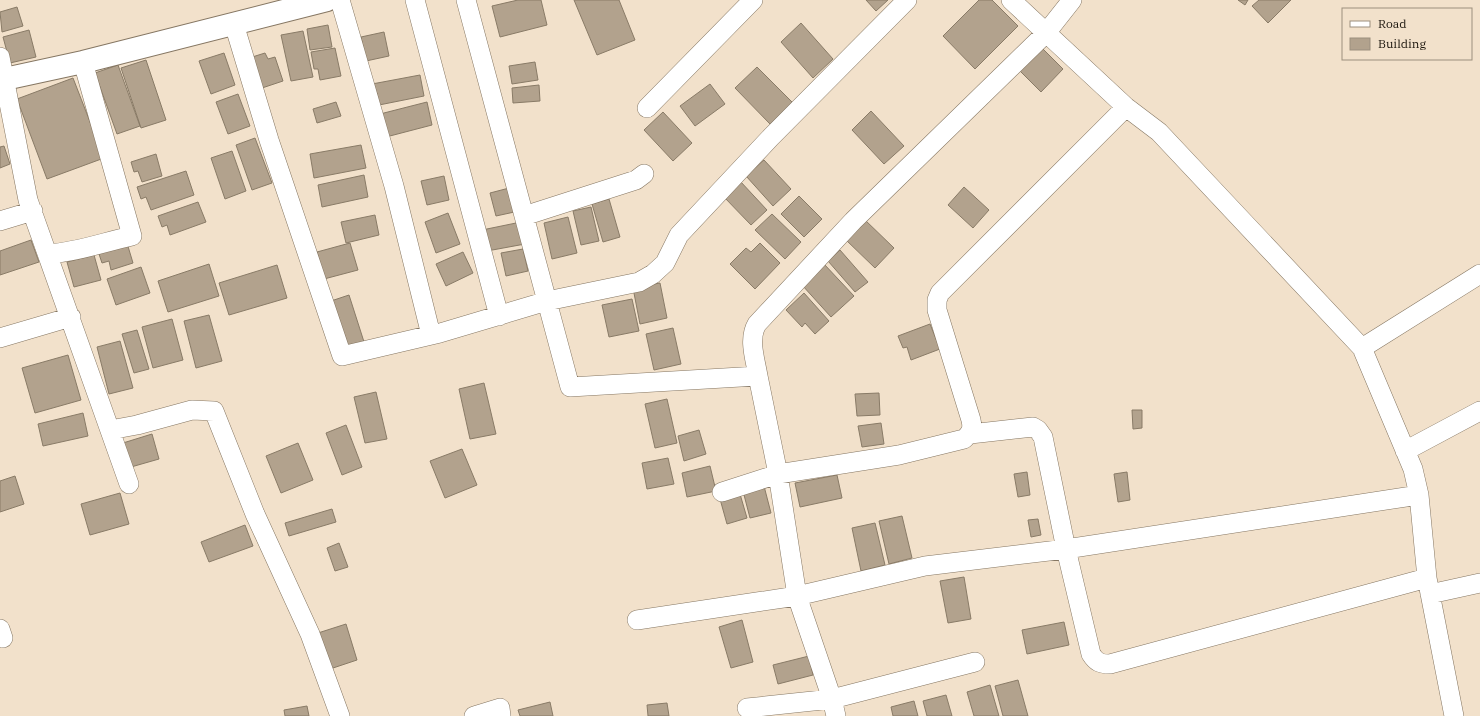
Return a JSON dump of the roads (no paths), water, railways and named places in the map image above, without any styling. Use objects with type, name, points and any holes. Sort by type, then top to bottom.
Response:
[{"type":"street","points":[[2,79],[83,62],[327,0]]},
{"type":"street","points":[[340,0],[394,186],[431,335]]},
{"type":"street","points":[[415,0],[499,316]]},
{"type":"street","points":[[466,0],[570,387],[758,376]]},
{"type":"street","points":[[647,108],[753,0]]},
{"type":"street","points":[[234,24],[269,140],[342,356],[431,335],[547,302],[639,282],[653,274],[665,263],[679,235],[771,137],[907,0]]},
{"type":"street","points":[[1011,0],[1126,107],[1158,132],[1362,348],[1413,469],[1419,495],[1428,586],[1454,716]]},
{"type":"street","points":[[834,707],[797,596],[778,474],[752,342],[753,331],[757,324],[853,220],[1046,33],[1072,0]]},
{"type":"street","points":[[0,57],[2,79],[28,200],[49,254],[129,484]]},
{"type":"street","points":[[49,254],[70,252],[105,241],[132,236],[83,62]]},
{"type":"street","points":[[970,434],[972,427],[971,420],[937,310],[937,300],[940,293],[1126,107]]},
{"type":"street","points":[[524,216],[636,180],[644,174]]},
{"type":"street","points":[[0,221],[33,211]]},
{"type":"street","points":[[1362,348],[1480,274]]},
{"type":"street","points":[[0,338],[71,317]]},
{"type":"street","points":[[110,430],[137,425],[192,410],[214,411],[255,514],[310,634],[340,716]]},
{"type":"street","points":[[1406,451],[1480,411]]},
{"type":"street","points":[[722,492],[778,474],[899,455],[964,439],[970,434],[1033,427],[1038,430],[1043,437],[1066,549],[1091,654],[1095,660],[1102,664],[1110,664],[1428,586],[1480,583]]},
{"type":"street","points":[[637,620],[797,596],[925,566],[1066,549],[1419,495]]},
{"type":"street","points":[[747,708],[834,707],[975,662]]},
{"type":"street","points":[[474,716],[500,708],[501,716]]}]
